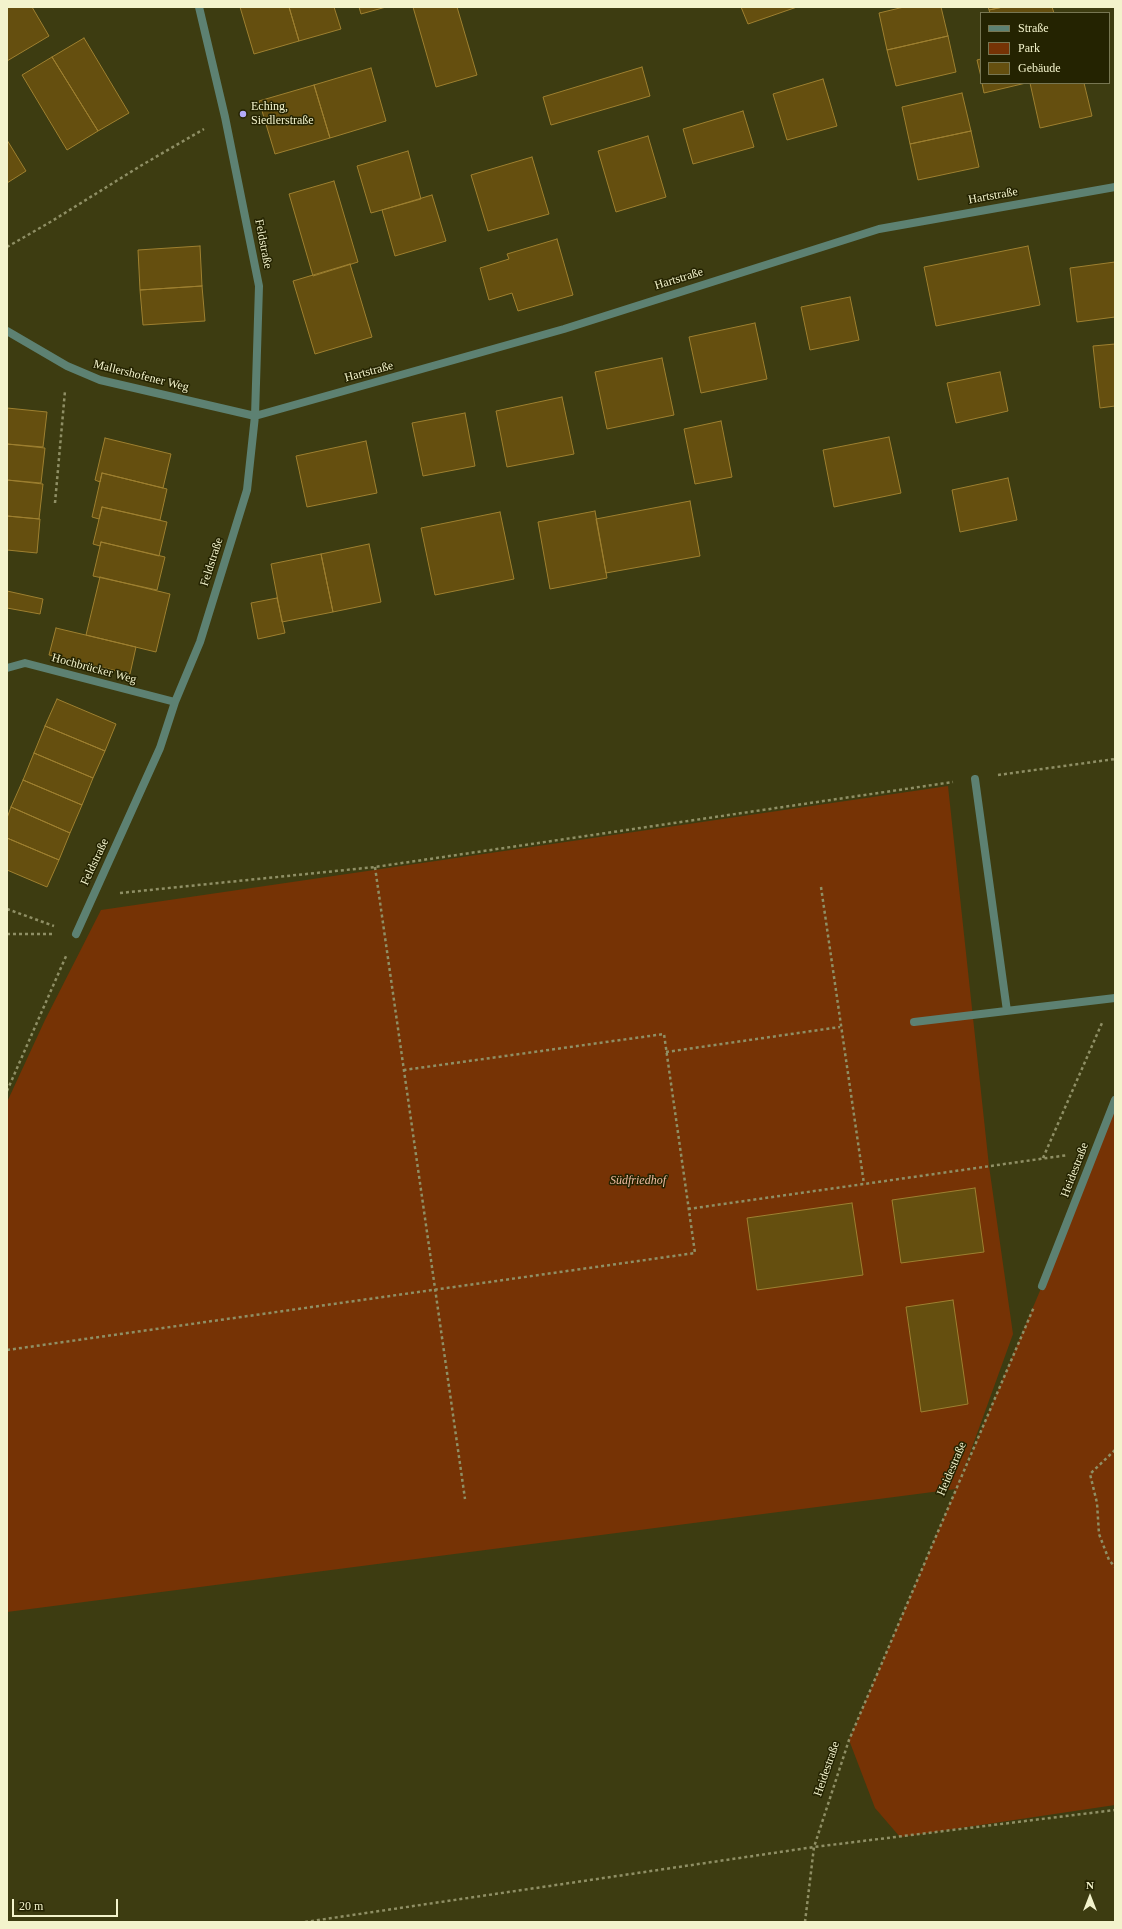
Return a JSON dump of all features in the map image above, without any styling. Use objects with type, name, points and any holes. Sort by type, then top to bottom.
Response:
[{"type":"street","name":"Feldstraße","points":[[76,934],[160,748],[175,702],[200,642],[248,490],[255,416],[259,286],[225,117],[199,7]]},
{"type":"street","name":"Hartstraße","points":[[255,416],[556,331],[879,229],[1115,187]]},
{"type":"street","name":"Mallershofener Weg","points":[[7,330],[67,366],[100,380],[255,416]]},
{"type":"street","name":"Hochbrücker Weg","points":[[7,668],[24,663],[175,702]]},
{"type":"street","points":[[974,779],[1007,1011]]},
{"type":"street","points":[[914,1022],[1114,998]]},
{"type":"street","name":"Heidestraße","points":[[1042,1286],[1115,1100]]},
{"type":"path","points":[[7,247],[225,117]]},
{"type":"path","points":[[55,503],[67,366]]},
{"type":"path","points":[[93,894],[121,893],[375,867],[1115,759]]},
{"type":"path","points":[[375,867],[465,1499]]},
{"type":"path","points":[[821,887],[840,1027],[864,1184]]},
{"type":"path","points":[[7,909],[76,934]]},
{"type":"path","points":[[7,934],[76,934]]},
{"type":"path","points":[[7,1091],[76,934]]},
{"type":"path","points":[[1043,1159],[1114,998]]},
{"type":"path","points":[[666,1052],[840,1027]]},
{"type":"path","points":[[7,1350],[695,1253],[664,1034],[404,1070]]},
{"type":"path","points":[[688,1209],[1095,1151]]},
{"type":"path","name":"Heidestraße","points":[[805,1922],[814,1847],[849,1740],[1042,1286]]},
{"type":"path","points":[[1115,1450],[1090,1474],[1097,1503],[1099,1534],[1109,1560],[1115,1567]]},
{"type":"path","points":[[304,1922],[814,1847],[1115,1810]]},
{"type":"green space","name":"Südfriedhof","points":[[948,786],[989,1166],[1013,1334],[961,1478],[1042,1286],[1115,1102],[1115,1805],[900,1837],[875,1808],[849,1740],[956,1489],[7,1612],[7,1102],[45,1020],[101,910]]},
{"type":"building","points":[[7,7],[32,7],[49,36],[7,61]]},
{"type":"building","points":[[240,7],[289,7],[299,41],[254,54]]},
{"type":"building","points":[[289,7],[334,7],[341,29],[299,41]]},
{"type":"building","points":[[359,7],[386,7],[361,14]]},
{"type":"building","points":[[413,7],[457,7],[477,75],[436,87]]},
{"type":"building","points":[[741,7],[797,7],[748,24]]},
{"type":"building","points":[[904,7],[941,7],[948,36],[887,50],[879,13]]},
{"type":"building","points":[[988,7],[1003,7],[989,10]]},
{"type":"building","points":[[1003,7],[1052,7],[1054,12],[990,12],[989,10]]},
{"type":"building","points":[[948,36],[956,72],[896,86],[887,50]]},
{"type":"building","points":[[84,38],[129,113],[98,131],[52,57]]},
{"type":"building","points":[[52,57],[98,131],[67,150],[22,75]]},
{"type":"building","points":[[980,59],[980,73],[977,60]]},
{"type":"building","points":[[642,67],[650,96],[551,125],[543,97]]},
{"type":"building","points":[[371,68],[386,121],[330,138],[314,85]]},
{"type":"building","points":[[823,79],[837,126],[787,140],[773,94]]},
{"type":"building","points":[[982,84],[1022,84],[984,93]]},
{"type":"building","points":[[1030,84],[1084,84],[1092,116],[1040,128]]},
{"type":"building","points":[[314,85],[330,138],[275,154],[259,101]]},
{"type":"building","points":[[962,93],[971,131],[910,144],[902,107]]},
{"type":"building","points":[[743,111],[754,147],[693,164],[683,129]]},
{"type":"building","points":[[971,131],[979,167],[918,180],[910,144]]},
{"type":"building","points":[[648,136],[666,197],[616,212],[598,151]]},
{"type":"building","points":[[7,140],[26,171],[7,183]]},
{"type":"building","points":[[408,151],[421,199],[371,213],[357,166]]},
{"type":"building","points":[[532,157],[549,214],[488,231],[471,175]]},
{"type":"building","points":[[334,181],[358,262],[313,276],[289,194]]},
{"type":"building","points":[[432,195],[446,241],[395,256],[382,210]]},
{"type":"building","points":[[557,239],[573,295],[518,311],[512,293],[489,300],[480,268],[509,259],[507,254]]},
{"type":"building","points":[[200,246],[202,286],[140,290],[138,250]]},
{"type":"building","points":[[1028,246],[1040,305],[936,326],[924,267]]},
{"type":"building","points":[[1115,262],[1115,317],[1077,322],[1070,268]]},
{"type":"building","points":[[350,264],[372,337],[315,354],[293,281]]},
{"type":"building","points":[[202,286],[205,321],[143,325],[140,290]]},
{"type":"building","points":[[850,297],[859,340],[810,350],[801,307]]},
{"type":"building","points":[[755,323],[767,379],[701,393],[689,337]]},
{"type":"building","points":[[1115,344],[1115,406],[1100,408],[1093,346]]},
{"type":"building","points":[[662,358],[674,415],[607,429],[595,372]]},
{"type":"building","points":[[1000,372],[1008,411],[956,423],[947,383]]},
{"type":"building","points":[[562,397],[574,454],[507,467],[496,411]]},
{"type":"building","points":[[7,408],[47,412],[43,447],[7,444]]},
{"type":"building","points":[[465,413],[475,466],[423,476],[412,423]]},
{"type":"building","points":[[721,421],[732,477],[695,484],[684,429]]},
{"type":"building","points":[[889,437],[901,493],[834,507],[823,450]]},
{"type":"building","points":[[105,438],[171,454],[163,488],[102,473],[100,482],[95,480]]},
{"type":"building","points":[[366,441],[377,493],[307,507],[296,456]]},
{"type":"building","points":[[7,444],[45,448],[41,483],[7,480]]},
{"type":"building","points":[[102,473],[167,489],[160,520],[102,507],[99,519],[92,517]]},
{"type":"building","points":[[1008,478],[1017,520],[960,532],[952,490]]},
{"type":"building","points":[[7,480],[43,484],[39,519],[7,516]]},
{"type":"building","points":[[690,501],[700,556],[606,573],[596,519]]},
{"type":"building","points":[[102,507],[167,522],[159,556],[101,542],[100,546],[93,544]]},
{"type":"building","points":[[595,511],[607,578],[550,589],[538,522]]},
{"type":"building","points":[[500,512],[514,579],[435,595],[421,528]]},
{"type":"building","points":[[7,516],[40,519],[37,553],[7,550]]},
{"type":"building","points":[[101,542],[165,557],[157,590],[93,576]]},
{"type":"building","points":[[369,544],[381,602],[333,612],[321,554]]},
{"type":"building","points":[[321,554],[333,612],[282,622],[271,564]]},
{"type":"building","points":[[100,577],[170,594],[156,652],[86,635]]},
{"type":"building","points":[[7,591],[43,599],[40,614],[7,608]]},
{"type":"building","points":[[277,598],[285,633],[258,639],[251,603]]},
{"type":"building","points":[[56,628],[136,647],[130,674],[49,655]]},
{"type":"building","points":[[57,699],[116,724],[105,751],[45,726]]},
{"type":"building","points":[[45,726],[105,751],[93,778],[34,753]]},
{"type":"building","points":[[34,753],[93,778],[82,805],[23,780]]},
{"type":"building","points":[[23,780],[82,805],[70,833],[11,807]]},
{"type":"building","points":[[11,807],[70,833],[59,860],[7,838],[7,818]]},
{"type":"building","points":[[7,838],[59,860],[47,887],[7,870]]},
{"type":"building","points":[[975,1188],[984,1252],[901,1263],[892,1200]]},
{"type":"building","points":[[852,1203],[863,1275],[757,1290],[747,1218]]},
{"type":"building","points":[[953,1300],[968,1404],[921,1412],[906,1307]]},
{"type":"place","name":"Eching, Siedlerstraße","points":[[243,114]]}]
